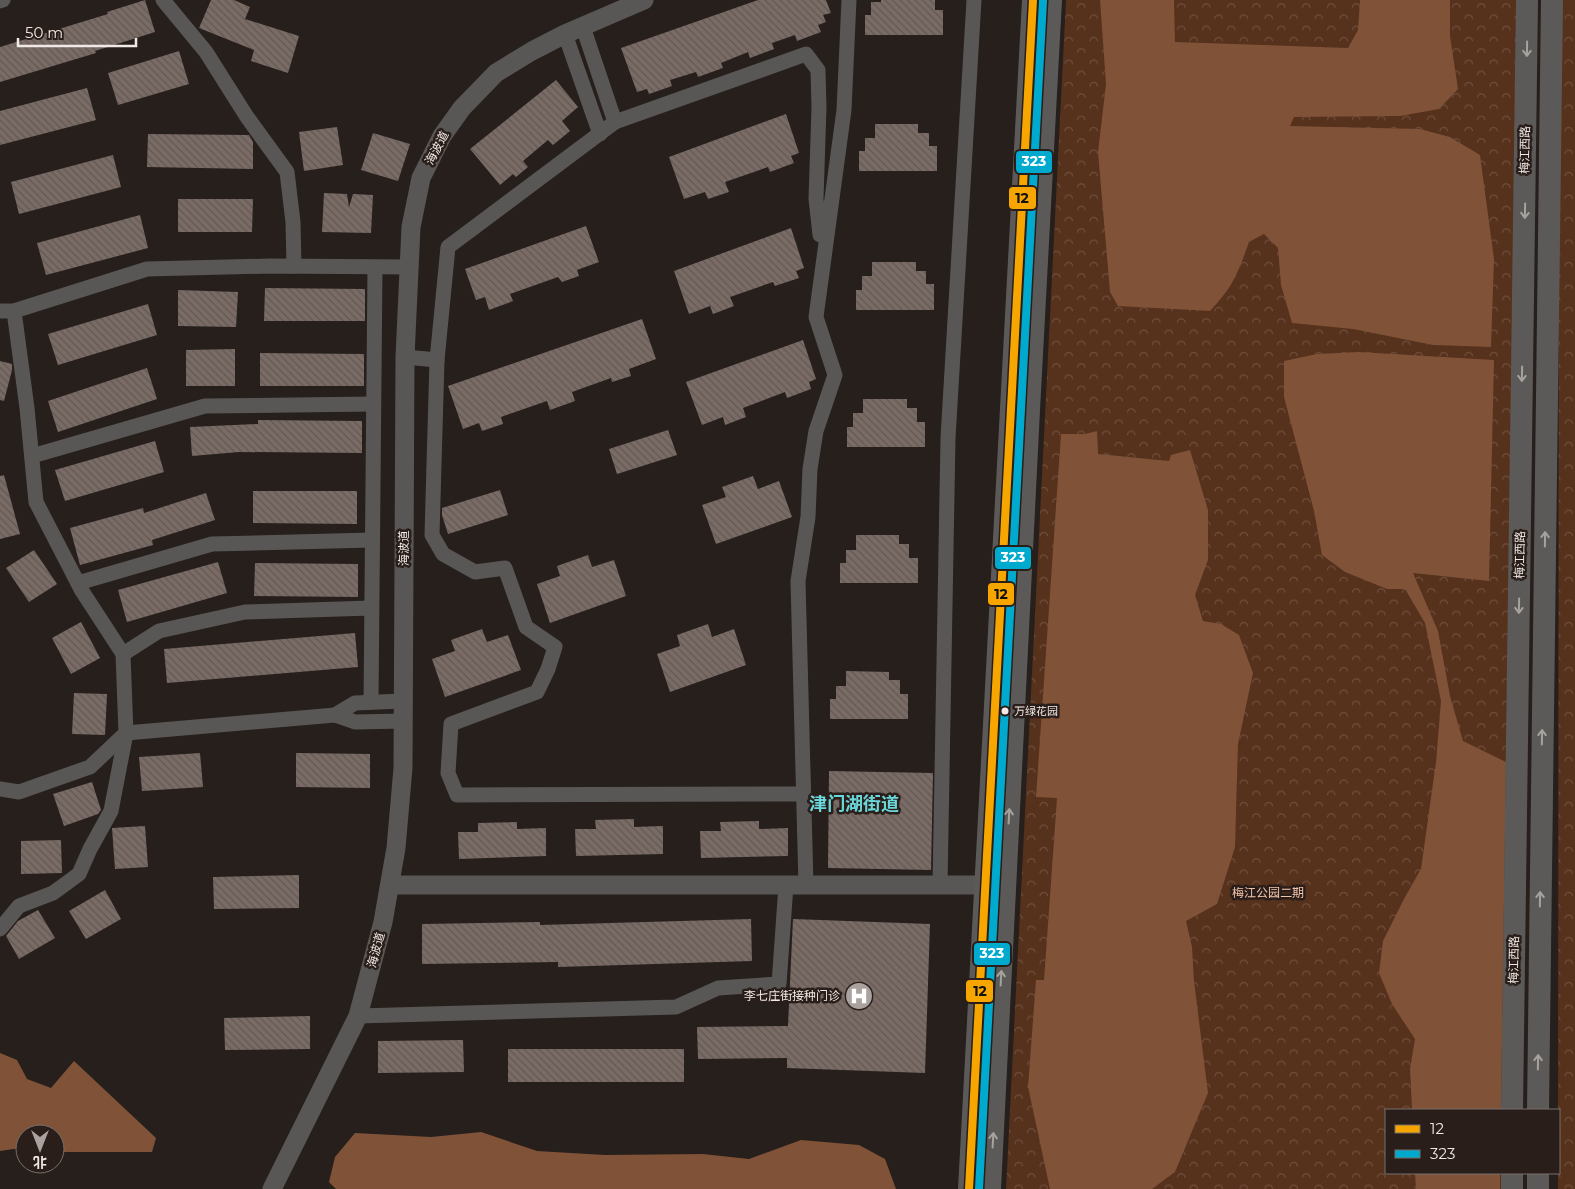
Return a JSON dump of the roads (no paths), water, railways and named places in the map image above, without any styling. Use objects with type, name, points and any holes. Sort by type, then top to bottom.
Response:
[{"type":"main road","points":[[990,1189],[995,885],[1033,0]]},
{"type":"main road","points":[[969,1189],[995,885],[1029,410],[1052,0]]},
{"type":"main road","name":"梅江西路","points":[[1512,1109],[1528,0]]},
{"type":"main road","name":"梅江西路","points":[[1538,1109],[1552,0]]},
{"type":"main road","points":[[1512,1174],[1512,1189]]},
{"type":"main road","points":[[1538,1174],[1538,1189]]},
{"type":"street","points":[[163,0],[206,52],[247,117],[287,172],[294,266]]},
{"type":"street","name":"海波道","points":[[272,1189],[358,1016],[383,922],[396,848],[403,768],[405,357],[411,227],[421,178],[442,136],[462,108],[496,73],[565,34],[644,0]]},
{"type":"street","points":[[806,885],[798,581],[808,517],[810,469],[816,431],[836,375],[816,317],[822,259],[844,110],[848,0]]},
{"type":"street","points":[[940,885],[948,438],[974,0]]},
{"type":"street","points":[[583,27],[615,122]]},
{"type":"street","points":[[565,34],[600,134]]},
{"type":"street","points":[[804,794],[457,795],[448,773],[451,724],[537,692],[548,669],[555,647],[526,627],[505,568],[475,572],[443,554],[432,535],[437,360],[448,247],[615,122],[806,54],[818,70],[819,107],[816,199],[822,259]]},
{"type":"street","points":[[0,930],[19,906],[52,893],[79,874],[90,849],[111,812],[126,733],[122,654],[78,583],[36,502],[32,456],[7,311],[147,269],[294,266],[409,267]]},
{"type":"street","points":[[371,702],[375,267]]},
{"type":"street","points":[[405,357],[437,360]]},
{"type":"street","points":[[32,456],[205,406],[373,404]]},
{"type":"street","points":[[78,583],[212,544],[372,540]]},
{"type":"street","points":[[122,654],[159,631],[245,612],[372,608]]},
{"type":"street","points":[[334,715],[355,703],[403,701]]},
{"type":"street","points":[[0,789],[19,792],[90,767],[126,733],[334,715],[355,722],[403,721]]},
{"type":"street","points":[[390,885],[995,885]]},
{"type":"street","points":[[358,1016],[676,1007],[718,988],[779,984],[786,885]]},
{"type":"place","name":"万绿花园","points":[[1005,711]]},
{"type":"place","name":"李七庄街接种门诊","points":[[859,996]]},
{"type":"district","name":"津门湖街道","points":[[854,804]]},
{"type":"park label","name":"梅江公园二期","points":[[1268,893]]}]
